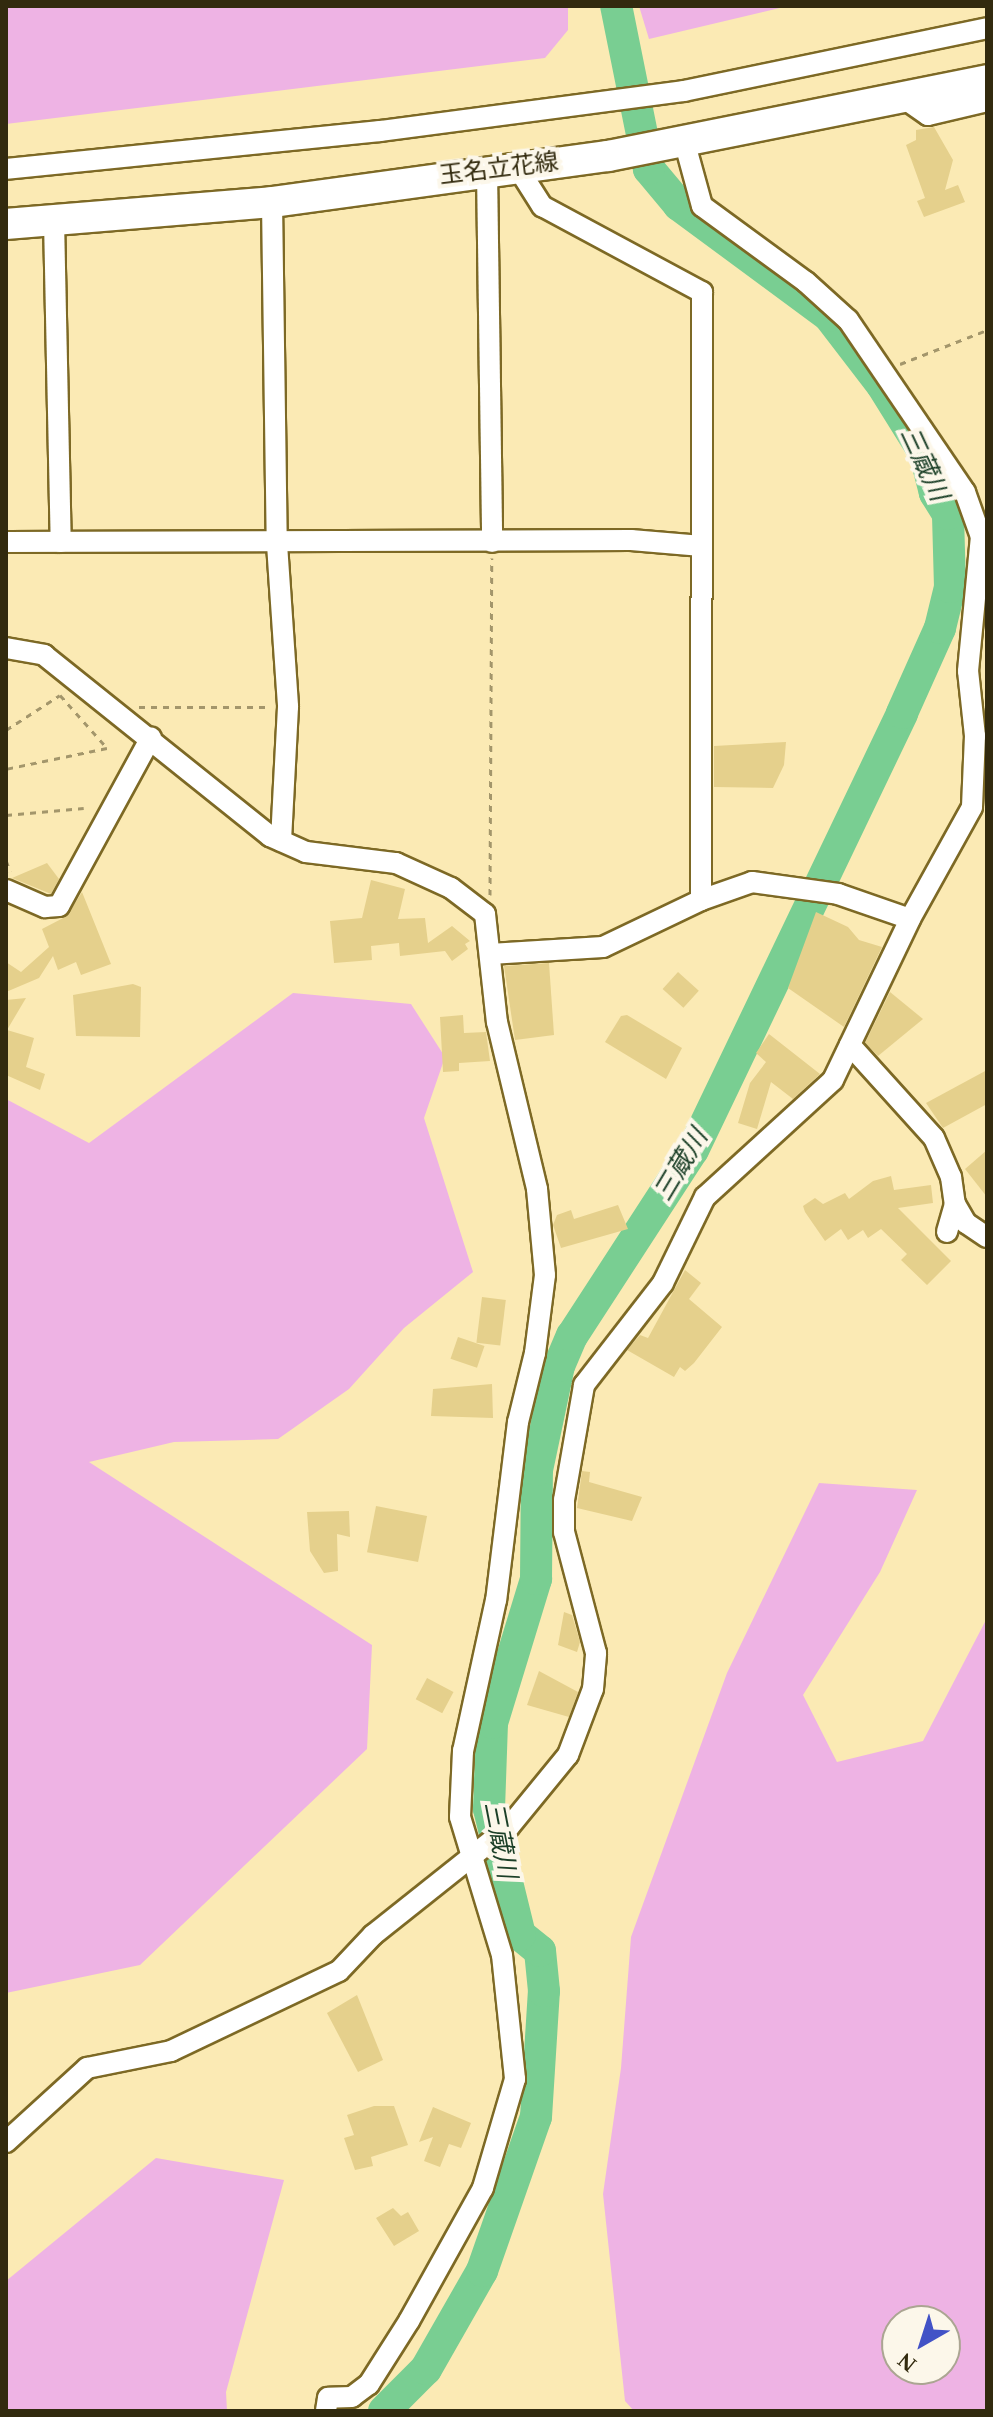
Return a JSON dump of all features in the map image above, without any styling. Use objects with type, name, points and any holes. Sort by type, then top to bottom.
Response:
[{"type":"main road","name":"玉名立花線","points":[[6,224],[272,202],[501,168],[608,156],[685,144],[987,80]]},
{"type":"street","points":[[6,169],[380,131],[655,95],[987,28]]},
{"type":"street","points":[[905,99],[928,115],[987,101]]},
{"type":"street","points":[[6,2142],[87,2068],[171,2051],[339,1971],[373,1935],[509,1827],[568,1755],[593,1689],[596,1653],[564,1532],[564,1500],[584,1385],[663,1283],[705,1197],[822,1095],[850,1045],[910,919],[980,809],[968,671],[983,556],[981,537],[965,492],[885,369],[848,320],[806,282],[702,206],[685,144]]},
{"type":"street","points":[[492,542],[501,168]]},
{"type":"street","points":[[501,168],[542,206],[702,292],[701,900]]},
{"type":"street","points":[[272,202],[277,544],[288,707],[281,841]]},
{"type":"street","points":[[54,220],[61,542]]},
{"type":"street","points":[[6,542],[277,544],[631,540],[702,546]]},
{"type":"street","points":[[6,648],[44,655],[281,841],[306,852],[396,863],[451,888],[485,914],[497,1022],[537,1189],[545,1275],[535,1353],[518,1422],[496,1600],[463,1751],[460,1817],[470,1859],[502,1955],[515,2079],[504,2130],[483,2188],[409,2321],[369,2384],[352,2397],[328,2398],[326,2411]]},
{"type":"street","points":[[8,880],[45,907],[59,906],[151,737]]},
{"type":"street","points":[[490,954],[603,947],[701,900],[752,882],[838,894],[910,919]]},
{"type":"street","points":[[850,1045],[934,1138],[951,1177],[955,1204],[966,1223],[987,1237]]},
{"type":"street","points":[[947,1232],[955,1204]]},
{"type":"path","points":[[885,369],[987,330]]},
{"type":"path","points":[[490,906],[492,542]]},
{"type":"path","points":[[6,730],[60,695],[107,748],[6,769]]},
{"type":"path","points":[[113,707],[288,707]]},
{"type":"path","points":[[6,815],[84,808]]},
{"type":"path","points":[[6,860],[8,880]]},
{"type":"shaded area","points":[[6,6],[568,6],[568,30],[545,58],[6,124]]},
{"type":"shaded area","points":[[639,6],[788,6],[649,39]]},
{"type":"shaded area","points":[[293,993],[411,1004],[445,1057],[424,1118],[473,1272],[404,1328],[349,1389],[278,1439],[174,1442],[89,1462],[372,1645],[367,1749],[140,1965],[6,1993],[6,1099],[89,1143]]},
{"type":"shaded area","points":[[819,1483],[917,1490],[880,1572],[803,1695],[837,1762],[923,1741],[987,1618],[987,2411],[634,2411],[625,2401],[603,2194],[621,2068],[631,1937],[727,1673]]},
{"type":"shaded area","points":[[156,2158],[284,2180],[226,2392],[227,2411],[6,2411],[6,2281]]},
{"type":"building","points":[[934,127],[953,160],[945,190],[958,185],[965,202],[924,217],[917,201],[925,198],[906,145],[916,140],[916,130]]},
{"type":"building","points":[[786,742],[784,765],[773,788],[714,787],[714,746]]},
{"type":"building","points":[[47,863],[59,879],[51,894],[12,878]]},
{"type":"building","points":[[371,880],[405,889],[398,919],[425,918],[428,943],[452,926],[470,941],[465,944],[468,949],[452,961],[445,951],[400,956],[399,943],[371,946],[372,960],[334,963],[330,921],[362,918]]},
{"type":"building","points":[[82,892],[111,964],[81,975],[76,962],[58,970],[53,956],[39,978],[6,992],[6,962],[21,972],[49,947],[42,929],[67,916]]},
{"type":"building","points":[[816,912],[848,927],[859,940],[882,947],[844,1027],[788,988]]},
{"type":"building","points":[[549,963],[554,1035],[515,1040],[504,966]]},
{"type":"building","points":[[678,972],[699,991],[683,1008],[663,989]]},
{"type":"building","points":[[133,984],[141,987],[140,1037],[76,1036],[73,995]]},
{"type":"building","points":[[890,992],[923,1019],[878,1056],[865,1043]]},
{"type":"building","points":[[26,998],[7,1030],[34,1038],[26,1067],[45,1074],[40,1090],[6,1075],[6,1000]]},
{"type":"building","points":[[463,1015],[464,1033],[486,1032],[490,1061],[459,1063],[459,1071],[443,1072],[440,1017]]},
{"type":"building","points":[[627,1015],[682,1048],[666,1079],[605,1042],[621,1016]]},
{"type":"building","points":[[769,1034],[820,1074],[793,1099],[771,1082],[757,1129],[738,1123],[750,1083],[766,1062],[756,1053]]},
{"type":"building","points":[[987,1070],[987,1104],[943,1128],[926,1103]]},
{"type":"building","points":[[987,1150],[987,1197],[965,1169]]},
{"type":"building","points":[[891,1176],[894,1190],[931,1185],[933,1203],[898,1208],[951,1261],[927,1285],[901,1260],[907,1254],[881,1229],[868,1238],[863,1230],[848,1240],[841,1229],[825,1241],[803,1206],[815,1198],[823,1204],[845,1193],[849,1199],[873,1181]]},
{"type":"building","points":[[618,1205],[628,1229],[561,1248],[553,1225],[557,1215],[571,1210],[574,1219]]},
{"type":"building","points":[[685,1270],[701,1283],[689,1299],[722,1327],[694,1363],[685,1371],[680,1367],[674,1377],[627,1350],[640,1335],[648,1338]]},
{"type":"building","points":[[482,1297],[506,1300],[500,1346],[476,1343]]},
{"type":"building","points":[[458,1337],[484,1346],[477,1368],[451,1359]]},
{"type":"building","points":[[492,1384],[493,1418],[431,1416],[433,1389]]},
{"type":"building","points":[[582,1471],[590,1472],[589,1482],[642,1497],[632,1521],[577,1508]]},
{"type":"building","points":[[376,1506],[427,1516],[418,1562],[367,1552]]},
{"type":"building","points":[[349,1511],[350,1537],[337,1534],[338,1571],[324,1573],[310,1551],[307,1512]]},
{"type":"building","points":[[564,1612],[572,1615],[580,1642],[577,1652],[558,1645]]},
{"type":"building","points":[[539,1671],[578,1692],[569,1717],[527,1705]]},
{"type":"building","points":[[427,1678],[453,1692],[442,1713],[416,1699]]},
{"type":"building","points":[[357,1995],[383,2060],[358,2072],[327,2013]]},
{"type":"building","points":[[374,2106],[394,2106],[408,2145],[371,2157],[373,2166],[355,2170],[344,2138],[354,2135],[347,2115]]},
{"type":"building","points":[[433,2107],[471,2123],[461,2148],[449,2144],[440,2167],[424,2161],[433,2137],[419,2142]]},
{"type":"building","points":[[393,2208],[401,2216],[408,2212],[419,2231],[394,2246],[376,2218]]},
{"type":"waterway","name":"三蔵川","points":[[384,2411],[426,2369],[482,2271],[536,2117],[544,1991],[540,1951],[520,1935],[489,1809],[492,1723],[536,1579],[537,1470],[559,1366],[572,1336],[693,1150],[902,713],[940,628],[950,587],[948,514],[935,493],[925,454],[882,385],[829,316],[679,205],[649,169],[616,6]]}]
